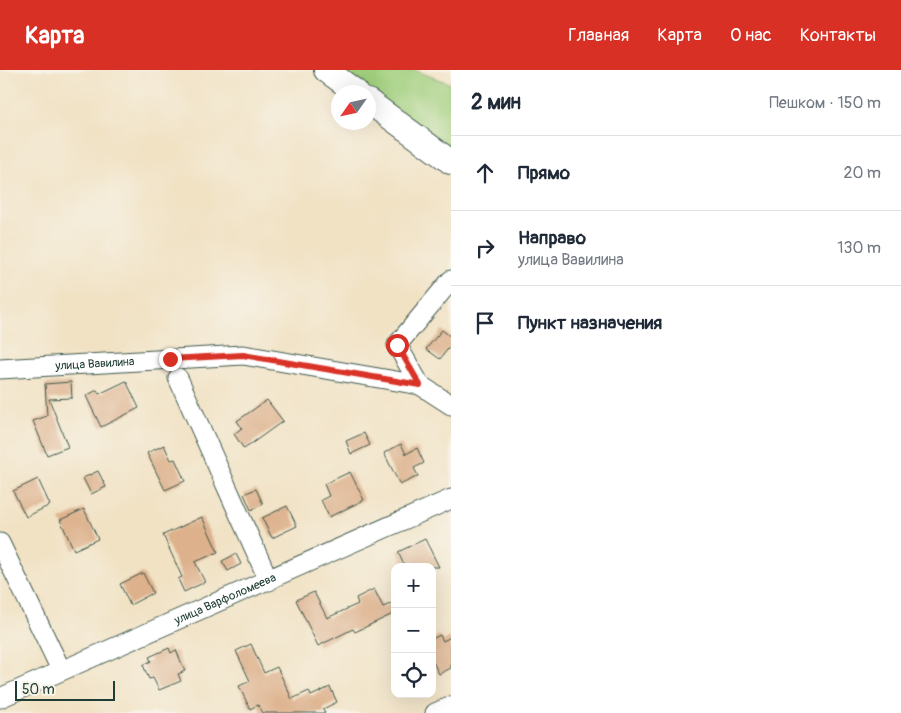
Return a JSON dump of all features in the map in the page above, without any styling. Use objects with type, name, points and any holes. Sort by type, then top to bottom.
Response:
[{"type":"main road","points":[[326,70],[346,85]]},
{"type":"main road","points":[[376,107],[451,162]]},
{"type":"street","points":[[420,385],[397,345],[451,280]]},
{"type":"street","name":"улица Вавилина","points":[[0,369],[243,355],[420,385],[451,405]]},
{"type":"street","points":[[178,378],[269,581]]},
{"type":"street","name":"улица Варфоломеева","points":[[0,698],[269,581],[451,499]]},
{"type":"street","points":[[0,543],[62,670]]},
{"type":"street","points":[[435,713],[451,706]]},
{"type":"green space","points":[[341,70],[414,70],[451,84],[451,152],[376,96],[376,85],[361,85]]},
{"type":"building","points":[[442,330],[451,337],[451,345],[440,359],[426,349]]},
{"type":"building","points":[[126,381],[139,408],[101,427],[86,396],[97,390],[99,394]]},
{"type":"building","points":[[71,382],[72,398],[49,399],[68,447],[47,455],[33,421],[47,416],[45,384]]},
{"type":"building","points":[[267,400],[283,421],[244,449],[234,434],[242,428],[237,421]]},
{"type":"building","points":[[364,433],[370,445],[351,454],[346,441]]},
{"type":"building","points":[[401,444],[406,454],[417,448],[424,463],[414,468],[418,476],[400,485],[384,453]]},
{"type":"building","points":[[164,445],[171,460],[175,459],[185,481],[165,490],[147,453]]},
{"type":"building","points":[[98,471],[106,487],[91,494],[83,478]]},
{"type":"building","points":[[350,472],[364,500],[329,517],[321,500],[329,496],[324,484]]},
{"type":"building","points":[[38,479],[50,505],[26,517],[13,491]]},
{"type":"building","points":[[256,489],[263,504],[251,510],[244,494]]},
{"type":"building","points":[[287,506],[297,526],[272,538],[262,518]]},
{"type":"building","points":[[84,509],[98,539],[74,550],[60,520]]},
{"type":"building","points":[[202,517],[218,552],[195,562],[205,582],[184,592],[178,579],[182,577],[163,535]]},
{"type":"building","points":[[425,539],[439,567],[436,567],[436,563],[403,563],[398,552]]},
{"type":"building","points":[[236,554],[241,564],[228,571],[222,561]]},
{"type":"building","points":[[143,573],[153,593],[130,605],[120,584]]},
{"type":"building","points":[[374,589],[383,607],[391,604],[391,615],[355,632],[353,629],[318,646],[296,600],[314,592],[327,618],[358,604],[356,598]]},
{"type":"building","points":[[440,635],[443,641],[451,637],[451,668],[439,674],[436,668],[436,637]]},
{"type":"building","points":[[251,644],[264,673],[277,667],[292,699],[309,691],[311,696],[330,687],[337,702],[323,709],[325,713],[262,713],[258,705],[250,709],[239,686],[250,681],[236,651]]},
{"type":"building","points":[[169,648],[171,653],[176,650],[185,671],[178,674],[181,681],[159,690],[153,678],[149,679],[143,665],[151,661],[149,657]]},
{"type":"route","points":[[170,359],[243,355],[420,385],[397,345]]}]
